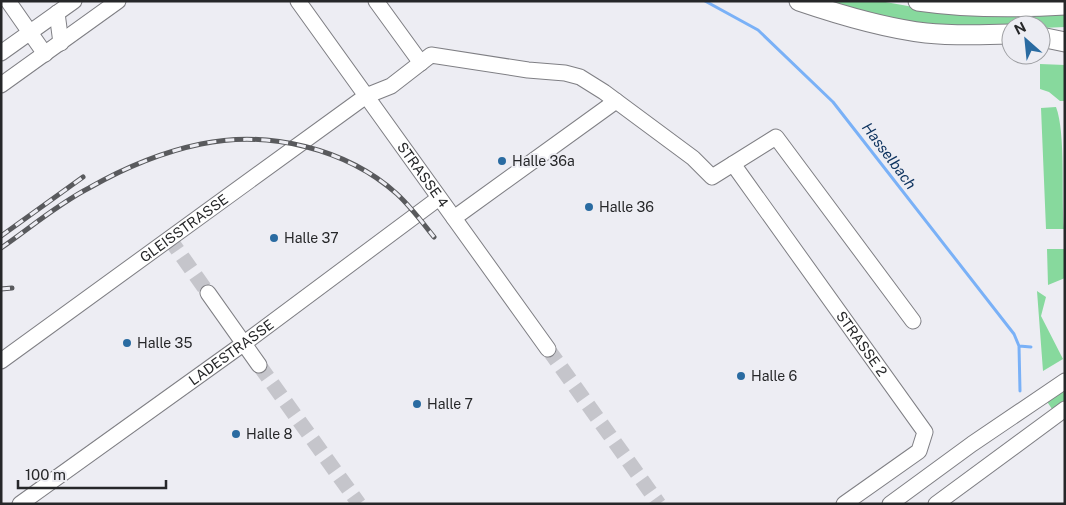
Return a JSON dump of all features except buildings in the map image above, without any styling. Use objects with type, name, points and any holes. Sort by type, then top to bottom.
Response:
[{"type":"main road","points":[[799,1],[840,15],[926,33],[1001,34]]},
{"type":"main road","points":[[918,1],[959,6],[1006,8],[1065,5]]},
{"type":"main road","points":[[1051,34],[1065,33]]},
{"type":"main road","points":[[1051,38],[1065,42]]},
{"type":"street","points":[[8,1],[45,54]]},
{"type":"street","points":[[1,53],[74,1]]},
{"type":"street","points":[[1,85],[118,1]]},
{"type":"street","name":"STRASSE 4","points":[[298,1],[548,349]]},
{"type":"street","points":[[376,1],[421,63],[431,55],[528,70],[565,73],[580,77],[693,158],[712,177],[776,137],[913,321]]},
{"type":"street","points":[[57,13],[61,43]]},
{"type":"street","name":"GLEISSTRASSE","points":[[1,361],[366,96],[391,86],[421,63]]},
{"type":"street","points":[[454,218],[616,101]]},
{"type":"street","name":"STRASSE 2","points":[[733,164],[925,432],[919,451],[844,504]]},
{"type":"street","name":"LADESTRASSE","points":[[20,504],[243,344],[439,198]]},
{"type":"street","points":[[208,293],[259,365]]},
{"type":"street","points":[[890,504],[955,456],[1065,380]]},
{"type":"street","points":[[924,479],[938,502],[1065,409]]},
{"type":"street","points":[[979,440],[995,461]]},
{"type":"green space","points":[[822,1],[880,1],[919,8],[1065,11],[1065,27],[1051,28],[1051,15],[1001,15],[1001,30],[928,26],[844,8]]},
{"type":"green space","points":[[1040,65],[1065,65],[1065,101],[1060,101],[1049,92],[1040,89]]},
{"type":"green space","points":[[1056,107],[1061,133],[1064,229],[1046,229],[1041,108]]},
{"type":"green space","points":[[1047,249],[1065,249],[1065,278],[1048,285]]},
{"type":"green space","points":[[1037,291],[1046,297],[1041,316],[1063,359],[1043,371]]},
{"type":"green space","points":[[1065,386],[1065,405],[1054,412],[1046,400]]},
{"type":"waterway","name":"Hasselbach","points":[[705,1],[758,30],[833,102],[1014,334],[1019,346],[1031,347]]},
{"type":"waterway","points":[[1019,346],[1020,391]]},
{"type":"tunnel","points":[[169,238],[208,293]]},
{"type":"tunnel","points":[[548,349],[659,504]]},
{"type":"tunnel","points":[[259,365],[359,504]]},
{"type":"railway","points":[[1,248],[66,201],[130,167],[172,151],[201,144],[253,139],[305,147],[330,154],[354,165],[377,178],[397,194],[412,209],[434,237]]},
{"type":"railway","points":[[1,236],[83,177]]},
{"type":"railway","points":[[1,289],[12,288]]},
{"type":"place","name":"Halle 36a","points":[[502,161]]},
{"type":"place","name":"Halle 36","points":[[589,207]]},
{"type":"place","name":"Halle 37","points":[[274,238]]},
{"type":"place","name":"Halle 35","points":[[127,343]]},
{"type":"place","name":"Halle 6","points":[[741,376]]},
{"type":"place","name":"Halle 7","points":[[417,404]]},
{"type":"place","name":"Halle 8","points":[[236,434]]}]
